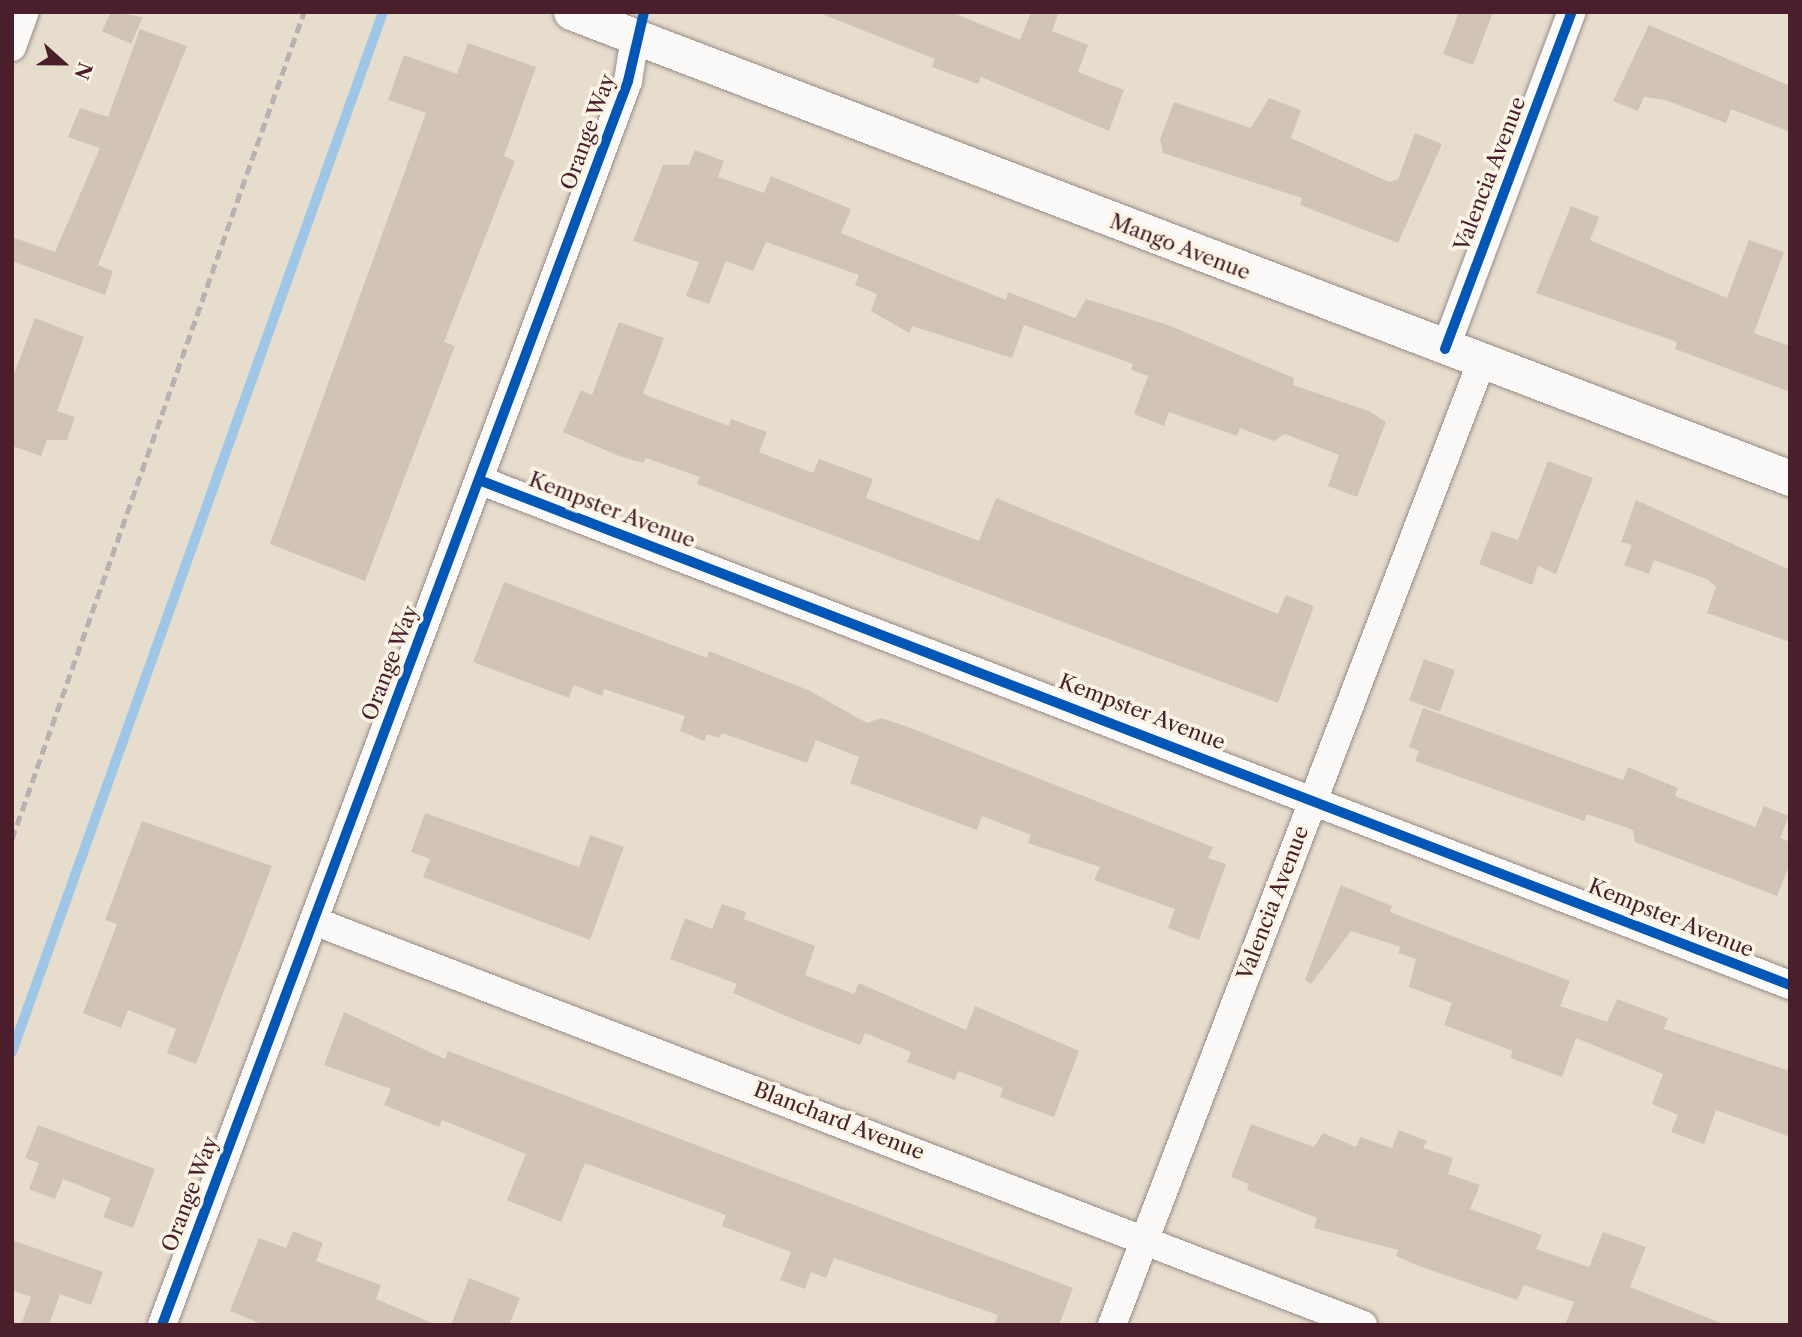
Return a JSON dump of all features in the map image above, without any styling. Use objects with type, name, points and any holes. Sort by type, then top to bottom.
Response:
[{"type":"street","points":[[12,47],[25,12]]},
{"type":"street","name":"Mango Avenue","points":[[571,12],[640,25],[1445,349],[1790,478]]},
{"type":"street","name":"Valencia Avenue","points":[[1445,349],[1572,12]]},
{"type":"street","name":"Orange Way","points":[[162,1325],[628,81],[640,25]]},
{"type":"street","name":"Valencia Avenue","points":[[1112,1325],[1481,363]]},
{"type":"street","name":"Kempster Avenue","points":[[479,480],[1314,798],[1790,985]]},
{"type":"street","name":"Blanchard Avenue","points":[[314,921],[1145,1237],[1363,1325]]},
{"type":"building","points":[[111,12],[143,17],[131,44],[102,31]]},
{"type":"building","points":[[817,12],[951,12],[1020,40],[1031,12],[1059,12],[1052,31],[1088,45],[1078,72],[1124,90],[1109,131],[981,77],[978,84],[932,67],[935,59]]},
{"type":"building","points":[[1459,12],[1493,12],[1473,65],[1443,54]]},
{"type":"building","points":[[1649,25],[1790,86],[1790,132],[1731,109],[1726,123],[1665,100],[1644,97],[1638,111],[1613,101]]},
{"type":"building","points":[[140,29],[187,46],[98,265],[113,271],[105,295],[12,261],[12,237],[55,252],[100,148],[68,137],[80,108],[108,117]]},
{"type":"building","points":[[468,43],[536,67],[504,156],[515,161],[444,342],[455,346],[365,581],[270,544],[426,113],[388,100],[404,55],[457,74]]},
{"type":"building","points":[[1269,98],[1301,110],[1291,138],[1389,182],[1398,179],[1415,133],[1442,144],[1398,243],[1300,205],[1302,198],[1163,153],[1160,139],[1174,102],[1251,128]]},
{"type":"building","points":[[695,150],[724,161],[718,177],[764,193],[771,176],[851,209],[841,233],[1006,300],[1008,292],[1075,318],[1086,299],[1168,325],[1294,378],[1293,385],[1369,411],[1386,422],[1357,497],[1328,486],[1339,455],[1285,434],[1274,441],[1240,428],[1237,436],[1169,412],[1164,426],[1134,414],[1148,376],[1131,370],[1133,364],[1024,325],[1012,358],[912,326],[909,333],[871,311],[877,294],[855,285],[859,275],[766,242],[753,271],[726,261],[709,304],[686,296],[699,262],[633,241],[663,165],[689,165]]},
{"type":"building","points":[[1571,206],[1599,217],[1590,240],[1727,298],[1749,240],[1784,252],[1754,333],[1790,346],[1790,392],[1675,349],[1677,342],[1536,293]]},
{"type":"building","points":[[35,318],[84,337],[57,411],[75,417],[67,440],[47,440],[41,456],[12,446],[12,379]]},
{"type":"building","points":[[619,322],[664,338],[643,394],[729,426],[731,419],[767,432],[759,452],[813,473],[819,459],[873,479],[866,498],[979,541],[996,498],[1278,614],[1286,595],[1314,606],[1278,703],[697,484],[700,477],[646,458],[643,463],[619,456],[563,432],[581,390],[592,395]]},
{"type":"building","points":[[1548,461],[1593,478],[1556,574],[1538,566],[1532,585],[1479,564],[1492,531],[1518,540]]},
{"type":"building","points":[[1636,500],[1790,570],[1790,642],[1707,613],[1716,587],[1707,579],[1654,560],[1649,574],[1624,565],[1632,545],[1621,542]]},
{"type":"building","points":[[504,582],[707,658],[709,651],[808,690],[867,723],[881,718],[908,727],[1213,847],[1208,858],[1226,864],[1199,940],[1168,928],[1175,909],[1094,880],[1100,867],[1028,843],[1031,835],[982,816],[977,830],[850,783],[859,757],[816,740],[807,763],[722,733],[719,738],[707,734],[704,741],[680,731],[685,716],[604,689],[602,696],[574,685],[569,698],[473,662]]},
{"type":"building","points":[[1424,659],[1455,670],[1440,712],[1409,700]]},
{"type":"building","points":[[1423,708],[1623,780],[1628,767],[1678,788],[1675,796],[1755,827],[1764,806],[1789,816],[1780,838],[1790,842],[1790,863],[1777,896],[1635,842],[1633,830],[1587,814],[1584,821],[1415,761],[1419,751],[1409,747]]},
{"type":"building","points":[[425,813],[579,867],[590,835],[624,847],[590,940],[423,877],[430,859],[411,852]]},
{"type":"building","points":[[142,821],[272,866],[196,1064],[167,1053],[176,1029],[128,1010],[121,1028],[83,1013],[117,924],[105,920]]},
{"type":"building","points":[[1341,885],[1392,906],[1390,912],[1570,981],[1560,1006],[1607,1022],[1617,999],[1668,1018],[1664,1029],[1790,1071],[1790,1137],[1716,1110],[1704,1144],[1671,1132],[1678,1115],[1652,1104],[1663,1074],[1576,1038],[1562,1077],[1510,1058],[1513,1051],[1444,1025],[1452,1003],[1409,987],[1416,959],[1398,953],[1401,947],[1351,931],[1311,984],[1305,980]]},
{"type":"building","points":[[722,904],[746,912],[744,919],[815,946],[805,975],[854,994],[859,983],[966,1030],[975,1006],[1079,1051],[1054,1117],[1000,1097],[1003,1088],[958,1071],[955,1080],[907,1062],[911,1052],[865,1033],[860,1045],[800,1022],[733,993],[737,984],[670,959],[685,918],[712,929]]},
{"type":"building","points":[[344,1012],[445,1059],[448,1051],[1073,1288],[1059,1325],[994,1325],[998,1315],[834,1258],[826,1278],[811,1272],[805,1289],[780,1280],[791,1252],[722,1226],[726,1215],[585,1163],[561,1222],[507,1200],[526,1154],[442,1120],[439,1127],[384,1105],[391,1089],[324,1065]]},
{"type":"building","points":[[1251,1124],[1314,1147],[1323,1133],[1356,1147],[1360,1137],[1392,1148],[1399,1130],[1427,1141],[1423,1148],[1453,1158],[1448,1174],[1480,1185],[1470,1209],[1542,1235],[1536,1249],[1589,1267],[1603,1232],[1646,1247],[1630,1287],[1726,1325],[1565,1325],[1574,1302],[1524,1285],[1517,1300],[1416,1265],[1396,1256],[1398,1250],[1314,1228],[1317,1218],[1247,1190],[1249,1184],[1231,1177]]},
{"type":"building","points":[[38,1125],[155,1169],[133,1228],[103,1217],[111,1198],[63,1179],[55,1199],[29,1189],[39,1163],[25,1158]]},
{"type":"building","points":[[293,1231],[323,1243],[316,1261],[381,1285],[376,1299],[437,1325],[264,1325],[230,1311],[259,1238],[286,1248]]},
{"type":"building","points":[[12,1240],[103,1272],[91,1305],[60,1294],[49,1325],[21,1325],[31,1297],[12,1290]]},
{"type":"building","points":[[469,1278],[520,1298],[509,1325],[451,1325]]},
{"type":"waterway","points":[[12,1052],[383,12]]},
{"type":"railway","points":[[12,839],[304,12]]},
{"type":"cycle path","points":[[162,1325],[628,81],[644,12]]},
{"type":"cycle path","points":[[1445,349],[1572,12]]},
{"type":"cycle path","points":[[479,480],[1790,985]]}]
